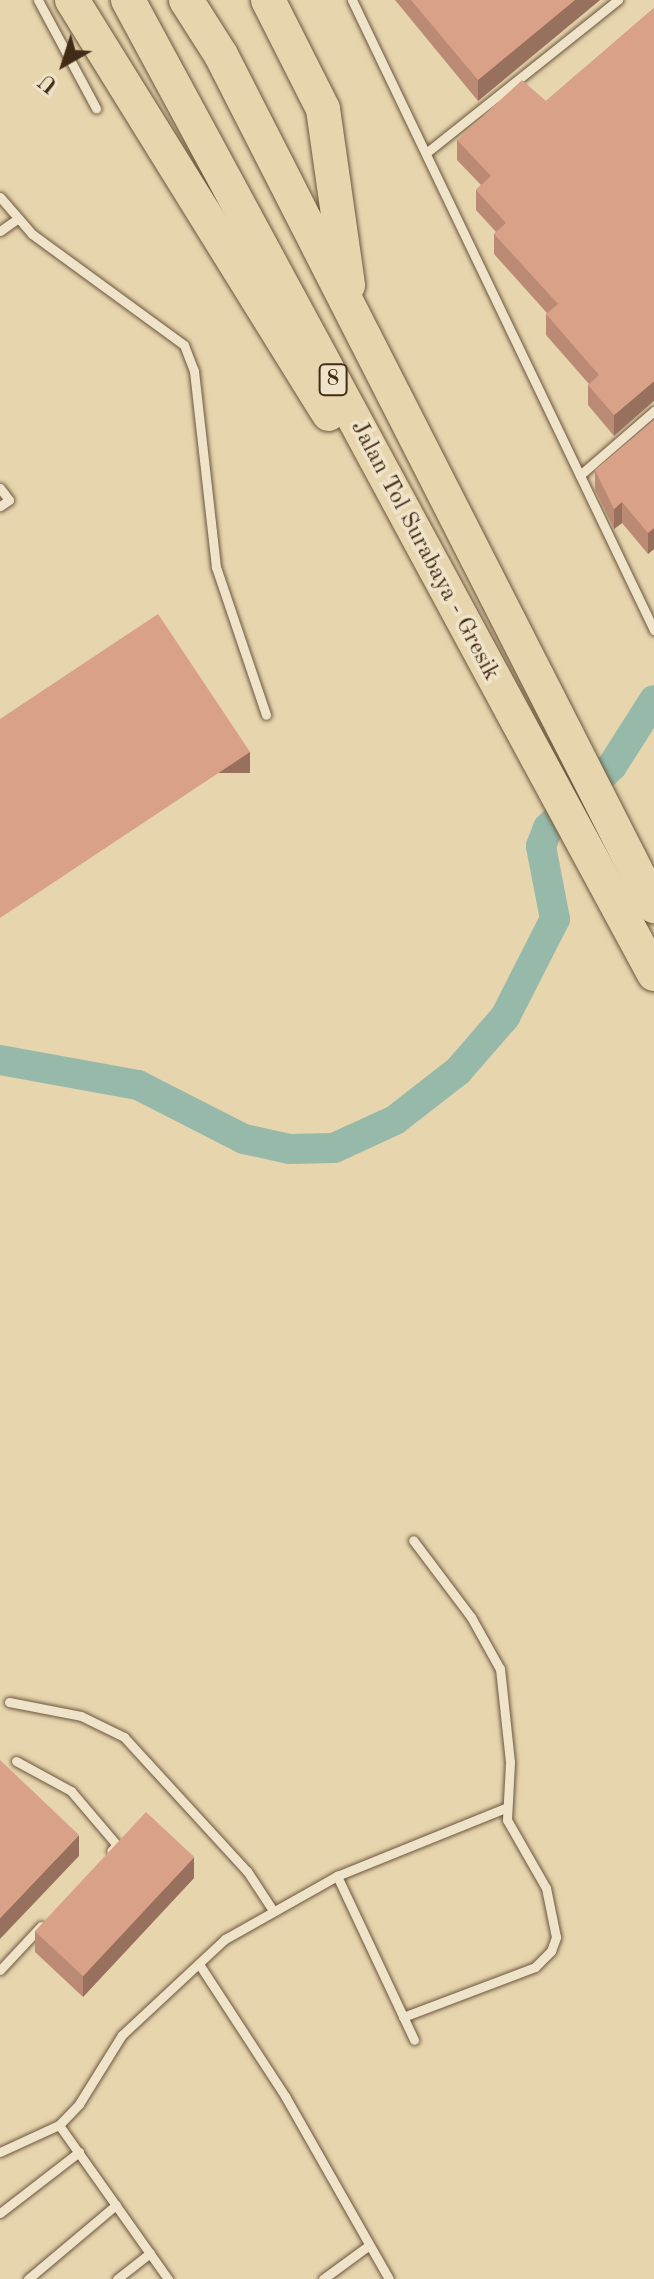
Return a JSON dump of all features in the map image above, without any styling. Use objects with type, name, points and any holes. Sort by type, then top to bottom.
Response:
[{"type":"highway","points":[[72,0],[245,285],[439,581]]},
{"type":"highway","name":"Jalan Tol Surabaya - Gresik","points":[[128,0],[176,81],[439,581],[538,759],[654,906]]},
{"type":"highway","name":"Jalan Tol Surabaya - Gresik","points":[[186,0],[221,55],[569,746],[601,841],[654,974]]},
{"type":"highway","points":[[268,0],[323,109],[351,312]]},
{"type":"lane","points":[[38,0],[96,108]]},
{"type":"lane","points":[[352,0],[654,630]]},
{"type":"lane","points":[[426,153],[618,0]]},
{"type":"lane","points":[[0,197],[16,220],[184,345],[194,371],[216,567],[266,715]]},
{"type":"lane","points":[[0,231],[16,220]]},
{"type":"lane","points":[[580,475],[654,411]]},
{"type":"lane","points":[[0,488],[9,500],[0,506]]},
{"type":"lane","points":[[403,2017],[535,1967],[551,1951],[554,1916],[546,1888],[510,1827],[505,1808],[510,1762],[500,1669],[471,1617],[413,1540]]},
{"type":"lane","points":[[9,1702],[81,1716],[124,1737],[247,1871],[272,1909]]},
{"type":"lane","points":[[16,1761],[71,1791],[117,1845],[106,1856]]},
{"type":"lane","points":[[0,2152],[59,2125],[79,2104],[122,2035],[199,1964],[272,1909],[337,1876],[505,1808]]},
{"type":"lane","points":[[337,1876],[414,2040]]},
{"type":"lane","points":[[0,1970],[53,1913]]},
{"type":"lane","points":[[199,1964],[285,2096],[389,2279]]},
{"type":"lane","points":[[59,2125],[168,2279]]},
{"type":"lane","points":[[0,2213],[79,2152]]},
{"type":"lane","points":[[28,2279],[116,2205]]},
{"type":"lane","points":[[323,2279],[368,2246]]},
{"type":"lane","points":[[117,2279],[150,2253]]},
{"type":"building","points":[[411,0],[575,0],[478,80]]},
{"type":"building","points":[[654,8],[654,381],[614,415],[588,385],[599,375],[546,314],[558,304],[494,234],[506,223],[476,190],[491,176],[457,140],[522,80],[546,101]]},
{"type":"building","points":[[654,420],[654,528],[648,533],[622,502],[614,509],[595,470]]},
{"type":"building","points":[[158,614],[250,752],[0,918],[0,719]]},
{"type":"building","points":[[0,1760],[79,1835],[0,1918]]},
{"type":"building","points":[[146,1812],[194,1857],[83,1976],[35,1931]]},
{"type":"waterway","points":[[0,1060],[138,1085],[244,1139],[289,1149],[334,1148],[395,1120],[458,1071],[505,1017],[555,919],[541,846],[548,828],[612,766],[654,700]]}]
